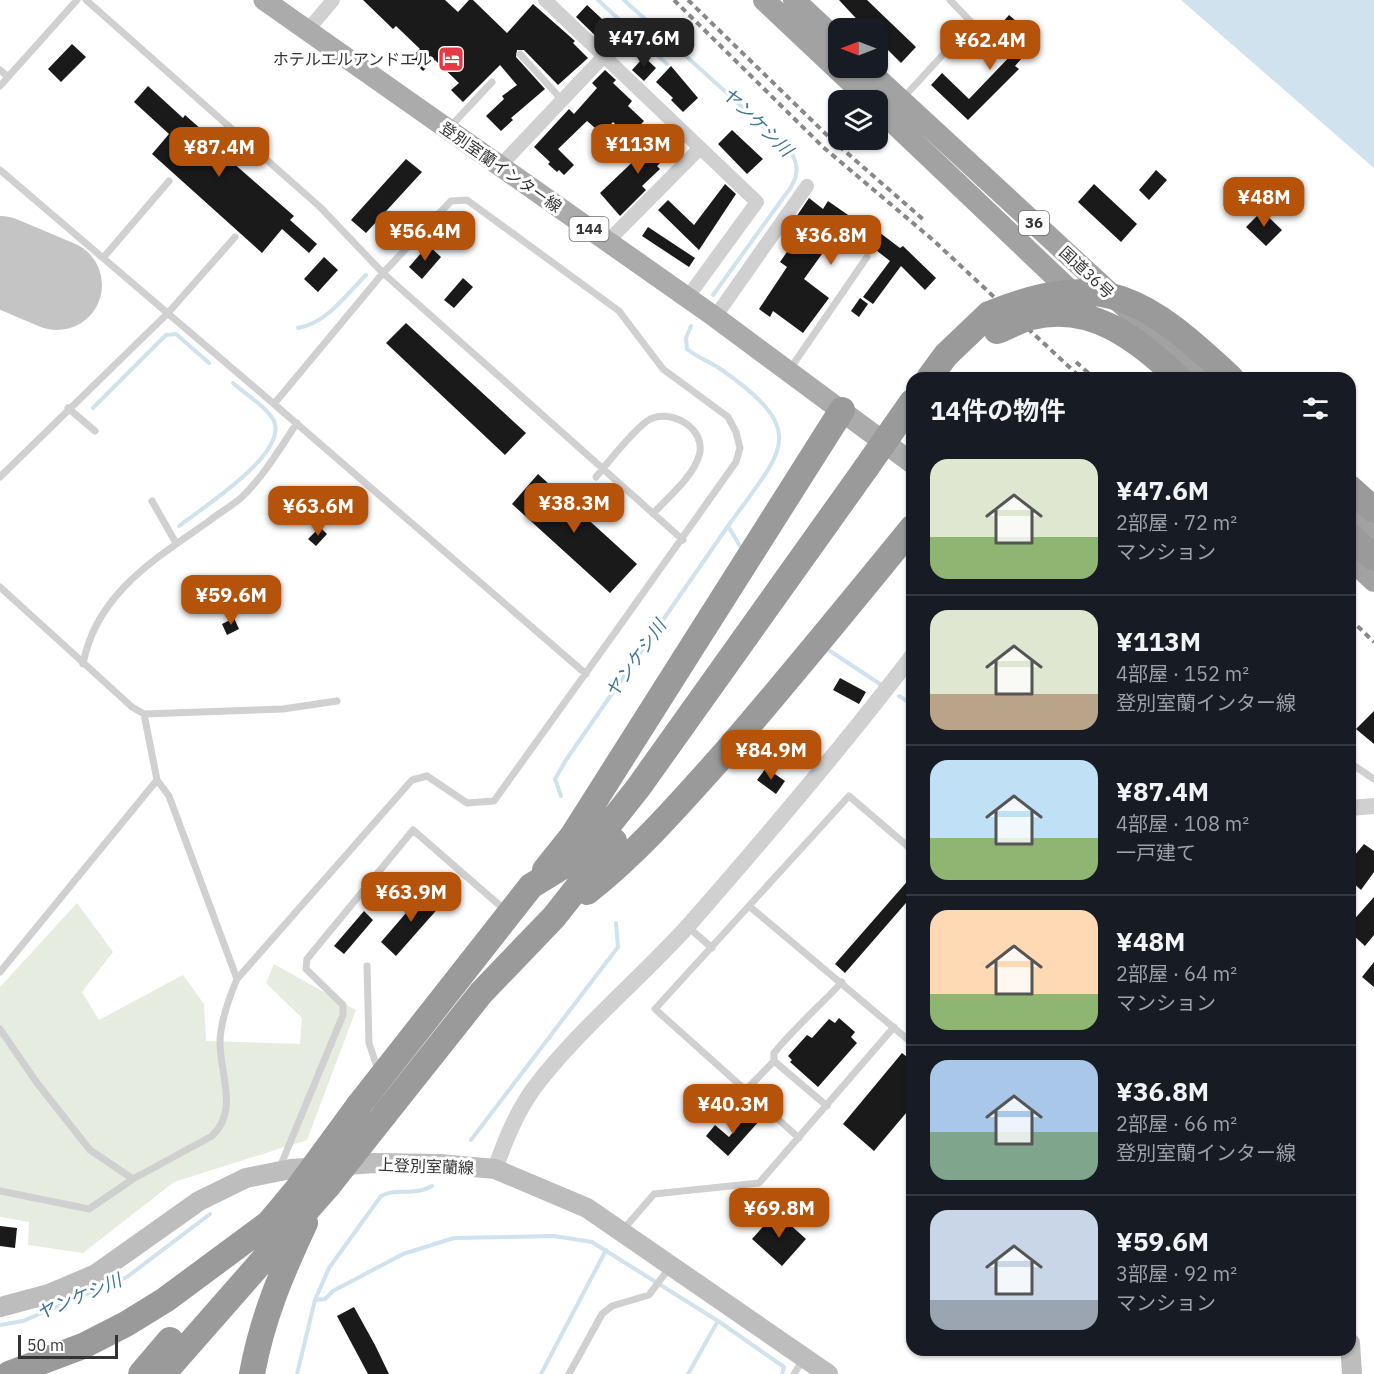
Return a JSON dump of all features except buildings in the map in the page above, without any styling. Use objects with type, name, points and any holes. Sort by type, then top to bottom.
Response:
[{"type":"highway","points":[[764,0],[859,90]]},
{"type":"highway","points":[[794,0],[828,32]]},
{"type":"highway","name":"国道36号","points":[[888,108],[1155,372]]},
{"type":"highway","name":"国道36号","points":[[888,108],[1195,372]]},
{"type":"highway","points":[[933,372],[946,355],[1030,298],[1080,290],[1128,301],[1161,317],[1224,372]]},
{"type":"highway","points":[[955,372],[993,323],[1046,315],[1088,318],[1121,331],[1140,342],[1172,372]]},
{"type":"highway","points":[[163,1374],[273,1247],[306,1197],[359,1105],[573,835],[842,410]]},
{"type":"highway","points":[[9,1374],[82,1346],[126,1324],[165,1300],[306,1197],[328,1186],[480,993],[554,917],[648,799],[873,473],[906,413]]},
{"type":"highway","points":[[531,886],[588,851],[873,473],[906,438]]},
{"type":"highway","points":[[1356,494],[1374,510]]},
{"type":"highway","points":[[1356,520],[1374,537]]},
{"type":"highway","points":[[554,917],[619,866],[674,811],[778,692],[906,535]]},
{"type":"highway","points":[[1356,542],[1374,558]]},
{"type":"highway","points":[[1356,564],[1374,581]]},
{"type":"highway","points":[[252,1374],[264,1320],[306,1197]]},
{"type":"highway","points":[[141,1374],[269,1223]]},
{"type":"main road","name":"登別室蘭インター線","points":[[264,0],[715,317],[906,458]]},
{"type":"main road","name":"上登別室蘭線","points":[[0,1307],[49,1294],[96,1274],[199,1200],[246,1178],[278,1171],[374,1163],[440,1164],[495,1169],[568,1199],[622,1231],[667,1272],[799,1366],[828,1374]]},
{"type":"main road","points":[[1351,1356],[1352,1374]]},
{"type":"street","points":[[307,31],[333,0]]},
{"type":"street","points":[[545,0],[757,202],[687,298]]},
{"type":"street","points":[[499,166],[604,56]]},
{"type":"street","points":[[607,242],[700,148]]},
{"type":"street","points":[[715,317],[807,186]]},
{"type":"street","points":[[495,1169],[508,1132],[534,1088],[573,1044],[687,926],[862,722],[906,664]]},
{"type":"street","points":[[1356,808],[1374,806]]},
{"type":"lane","points":[[0,86],[77,0]]},
{"type":"lane","points":[[86,0],[320,207],[382,273],[683,540]]},
{"type":"lane","points":[[888,108],[972,23],[950,0]]},
{"type":"lane","points":[[520,54],[562,99]]},
{"type":"lane","points":[[0,70],[8,77]]},
{"type":"lane","points":[[447,130],[492,82]]},
{"type":"lane","points":[[0,170],[297,423],[586,674]]},
{"type":"lane","points":[[103,258],[169,181]]},
{"type":"lane","points":[[0,1191],[89,1209],[133,1179],[212,1136],[221,1128],[227,1108],[220,1042],[228,1001],[237,979],[412,780],[427,776],[467,803],[494,801],[683,540],[736,462],[740,448],[736,432],[728,417],[663,369],[619,311],[467,200],[451,201],[382,273],[274,404]]},
{"type":"lane","points":[[1,474],[168,313],[235,237]]},
{"type":"lane","points":[[788,371],[867,256]]},
{"type":"lane","points":[[68,408],[95,431]]},
{"type":"lane","points":[[596,477],[647,421],[663,415],[687,423],[697,436],[701,452],[694,467],[653,514]]},
{"type":"lane","points":[[83,664],[88,639],[105,609],[132,578],[176,543],[241,497],[260,476],[297,423]]},
{"type":"lane","points":[[152,501],[176,543]]},
{"type":"lane","points":[[0,587],[83,664],[132,707],[144,714],[283,709],[338,700]]},
{"type":"lane","points":[[144,714],[157,780],[169,796],[237,979]]},
{"type":"lane","points":[[1356,767],[1374,779]]},
{"type":"lane","points":[[0,972],[157,780]]},
{"type":"lane","points":[[799,1138],[655,1009],[849,796],[906,845]]},
{"type":"lane","points":[[278,1171],[343,1015],[344,1005],[336,995],[306,969],[307,958],[412,830],[510,914]]},
{"type":"lane","points":[[749,906],[906,1038]]},
{"type":"lane","points":[[687,926],[712,948]]},
{"type":"lane","points":[[368,966],[369,1043],[380,1078]]},
{"type":"lane","points":[[746,1090],[774,1061],[774,1053],[796,1026],[811,1016],[842,982]]},
{"type":"lane","points":[[622,1231],[654,1194],[759,1183],[894,1027]]},
{"type":"lane","points":[[0,1029],[37,1083],[90,1150],[133,1179]]},
{"type":"lane","points":[[774,1061],[827,1106]]},
{"type":"lane","points":[[569,1374],[602,1314],[612,1306],[642,1299],[656,1289],[667,1272]]},
{"type":"shaded area","points":[[77,903],[113,952],[82,992],[99,1020],[183,975],[204,1004],[206,1041],[300,1044],[302,1018],[266,983],[274,964],[356,1010],[307,1140],[174,1182],[83,1253],[28,1245],[29,1222],[0,1217],[0,987]]},
{"type":"water","points":[[1181,0],[1374,0],[1374,168]]},
{"type":"waterway","points":[[598,0],[667,64]]},
{"type":"waterway","name":"ヤンケシ川","points":[[624,0],[791,151],[795,161],[797,169],[791,187],[713,295]]},
{"type":"waterway","points":[[298,328],[327,314],[366,275]]},
{"type":"waterway","name":"ヤンケシ川","points":[[691,326],[686,338],[687,349],[719,368],[748,390],[767,409],[777,426],[779,442],[774,459],[728,526],[740,546]]},
{"type":"waterway","points":[[93,408],[166,335],[176,334],[209,363]]},
{"type":"waterway","points":[[179,526],[223,494],[256,464],[268,449],[275,434],[274,421],[271,416],[233,383]]},
{"type":"waterway","name":"ヤンケシ川","points":[[561,796],[555,779],[566,760],[728,526]]},
{"type":"waterway","name":"ヤンケシ川","points":[[830,651],[880,684]]},
{"type":"waterway","name":"ヤンケシ川","points":[[899,696],[906,700]]},
{"type":"waterway","name":"ヤンケシ川","points":[[471,1140],[618,947],[616,923]]},
{"type":"waterway","points":[[297,1374],[315,1300],[329,1268],[381,1196],[393,1192],[418,1191],[432,1186]]},
{"type":"waterway","name":"ヤンケシ川","points":[[0,1325],[23,1321],[127,1277],[210,1214]]},
{"type":"waterway","points":[[315,1300],[325,1299],[333,1291],[403,1254],[454,1238],[554,1236],[592,1242],[718,1321],[784,1367],[782,1374]]},
{"type":"waterway","points":[[541,1374],[606,1250]]},
{"type":"waterway","points":[[688,1374],[718,1321]]},
{"type":"runway","points":[[0,261],[57,285]]},
{"type":"railway","points":[[674,0],[823,147],[933,240],[1075,372]]},
{"type":"railway","points":[[688,0],[831,139],[925,221]]},
{"type":"railway","points":[[1076,362],[1087,372]]},
{"type":"railway","points":[[1356,625],[1374,642]]},
{"type":"place","name":"ホテルエルアンドエル","points":[[451,59]]}]
